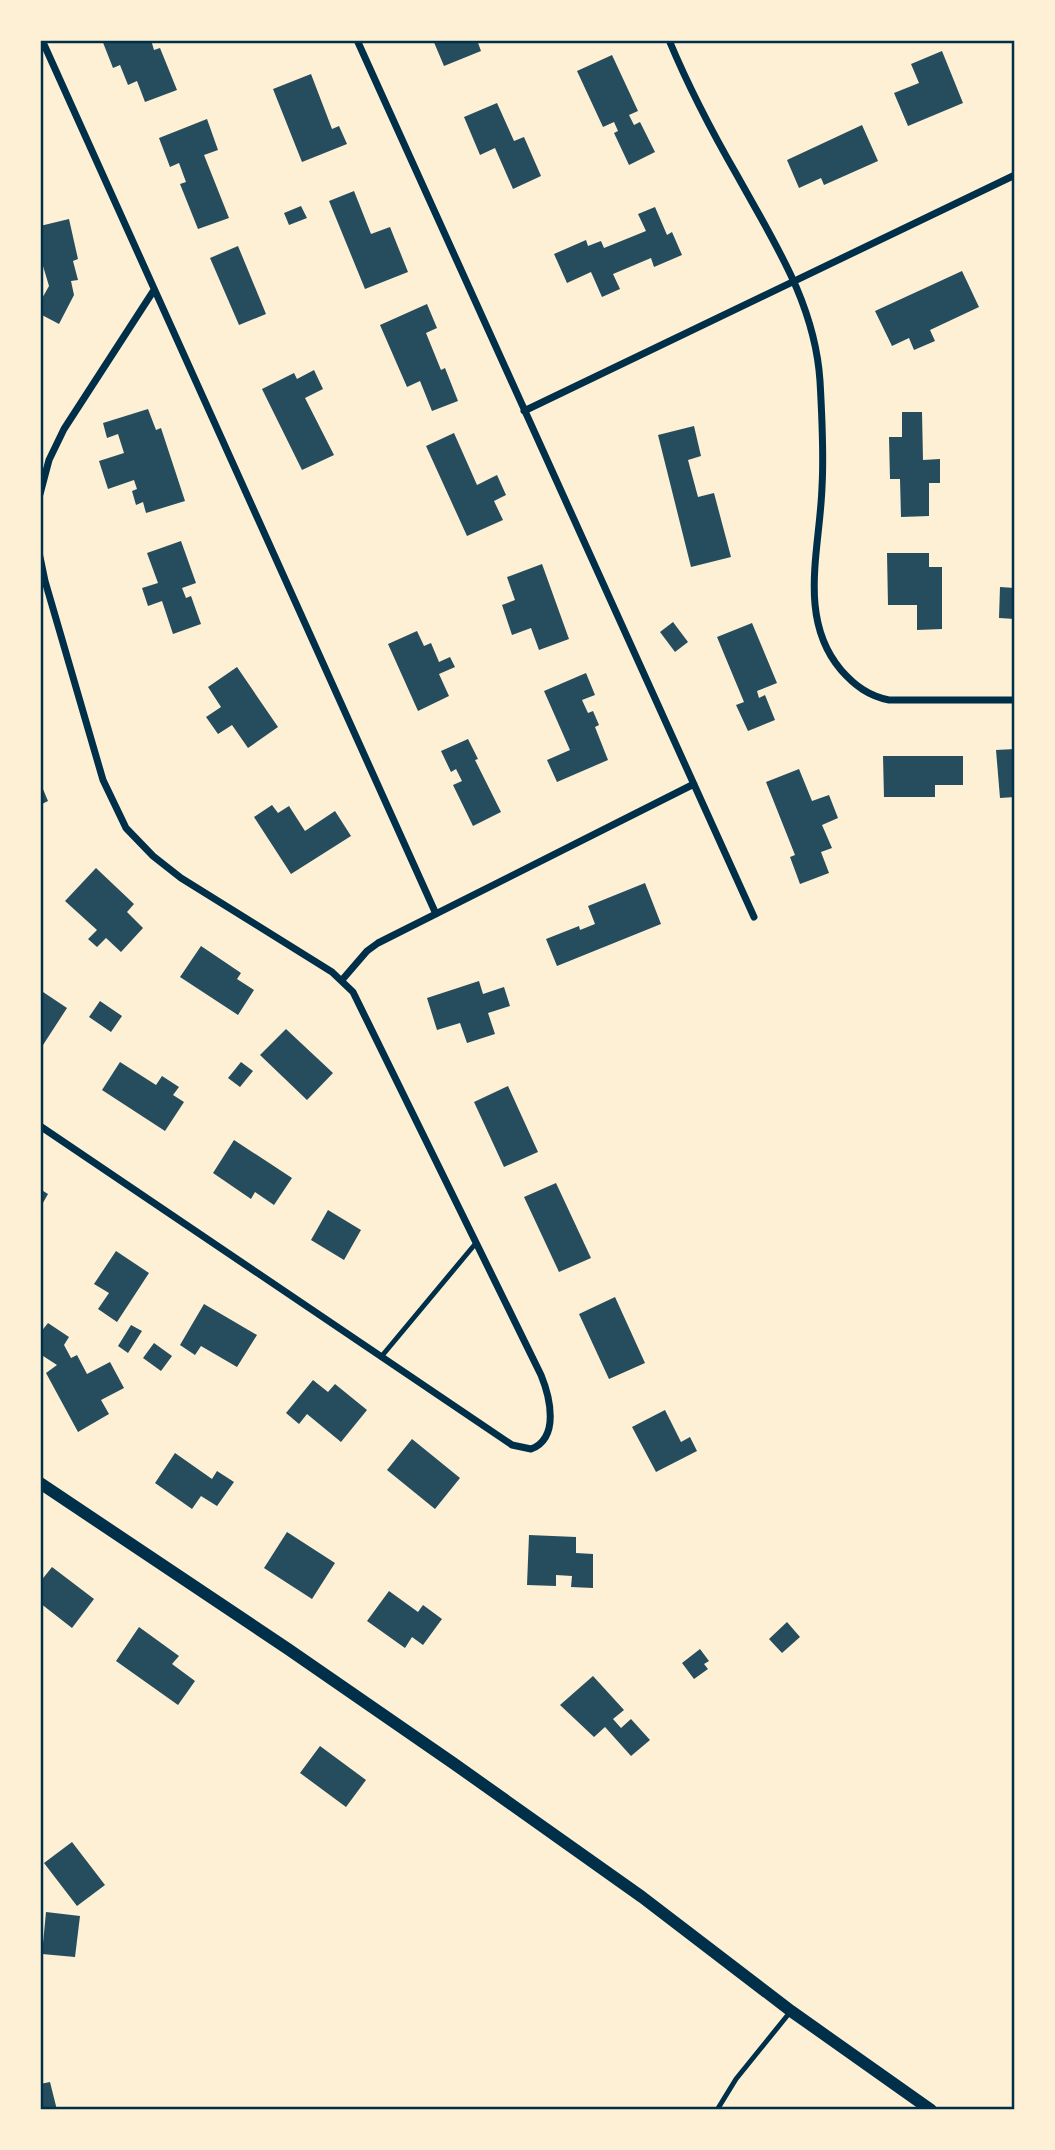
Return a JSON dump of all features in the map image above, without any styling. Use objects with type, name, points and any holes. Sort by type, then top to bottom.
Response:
[{"type":"street","points":[[42,40],[436,914]]},
{"type":"street","points":[[357,40],[754,917]]},
{"type":"street","points":[[669,40],[702,114],[795,281],[807,313],[820,378],[822,484],[813,591],[819,632],[825,646],[835,663],[849,678],[874,697],[890,700],[1015,700]]},
{"type":"street","points":[[524,411],[1015,175]]},
{"type":"street","points":[[40,494],[49,460],[64,429],[154,290]]},
{"type":"street","points":[[40,557],[100,771],[126,828],[153,856],[181,878],[342,980],[361,1007],[547,1391],[549,1426],[544,1441],[531,1449],[512,1445],[40,1126]]},
{"type":"street","points":[[342,980],[367,951],[694,784]]},
{"type":"street","points":[[40,1483],[453,1763],[642,1897],[791,2011],[931,2110]]},
{"type":"lane","points":[[381,1357],[476,1243]]},
{"type":"lane","points":[[717,2110],[736,2079],[791,2011]]},
{"type":"building","points":[[102,40],[151,40],[154,50],[160,48],[177,90],[145,102],[137,81],[128,85],[120,65],[113,68]]},
{"type":"building","points":[[433,40],[477,40],[481,51],[444,66]]},
{"type":"building","points":[[942,51],[963,103],[908,126],[894,93],[919,83],[911,64]]},
{"type":"building","points":[[612,55],[638,111],[629,115],[634,125],[640,122],[655,152],[629,165],[614,133],[618,131],[614,122],[603,127],[577,71]]},
{"type":"building","points":[[311,74],[332,129],[339,126],[347,144],[302,162],[273,89]]},
{"type":"building","points":[[497,103],[514,141],[524,137],[541,176],[513,189],[495,148],[480,155],[464,117]]},
{"type":"building","points":[[207,119],[218,150],[204,155],[229,218],[198,229],[180,184],[186,182],[179,163],[170,167],[159,138]]},
{"type":"building","points":[[862,125],[878,161],[824,185],[821,178],[799,188],[787,160]]},
{"type":"building","points":[[354,191],[371,234],[390,227],[408,272],[365,289],[329,201]]},
{"type":"building","points":[[301,206],[307,218],[289,225],[284,213]]},
{"type":"building","points":[[655,207],[667,235],[672,232],[682,255],[654,267],[651,258],[613,274],[620,289],[602,297],[591,272],[567,283],[554,254],[586,240],[588,246],[601,241],[604,248],[646,231],[638,214]]},
{"type":"building","points":[[69,219],[78,259],[73,261],[78,280],[71,281],[74,295],[59,324],[40,314],[40,302],[49,286],[40,256],[40,226]]},
{"type":"building","points":[[238,246],[266,314],[239,325],[210,258]]},
{"type":"building","points":[[962,271],[979,307],[930,330],[935,341],[914,350],[909,338],[892,346],[875,311]]},
{"type":"building","points":[[427,304],[437,328],[426,333],[441,370],[445,368],[458,401],[432,411],[420,381],[407,387],[380,325]]},
{"type":"building","points":[[314,370],[323,389],[305,398],[334,455],[302,470],[262,389],[294,373],[297,379]]},
{"type":"building","points":[[148,409],[156,430],[161,428],[185,501],[146,513],[143,502],[136,505],[132,491],[137,489],[134,480],[108,489],[99,461],[124,453],[118,434],[107,438],[103,423]]},
{"type":"building","points":[[902,412],[922,412],[923,460],[940,459],[940,483],[929,483],[929,516],[901,517],[900,479],[890,479],[889,437],[902,437]]},
{"type":"building","points":[[694,426],[701,456],[688,460],[698,497],[714,493],[731,557],[691,567],[658,435]]},
{"type":"building","points":[[454,433],[477,485],[497,475],[506,495],[494,501],[503,520],[467,536],[426,446]]},
{"type":"building","points":[[181,541],[196,583],[182,588],[186,598],[191,596],[201,624],[173,634],[162,601],[148,606],[142,588],[158,583],[147,553]]},
{"type":"building","points":[[887,553],[929,553],[929,567],[942,567],[942,629],[917,630],[917,605],[888,605]]},
{"type":"building","points":[[542,564],[569,639],[539,650],[531,628],[512,635],[502,605],[515,600],[507,577]]},
{"type":"building","points":[[1000,587],[1015,588],[1015,619],[999,618]]},
{"type":"building","points":[[673,622],[688,642],[675,652],[660,632]]},
{"type":"building","points":[[752,623],[777,683],[757,691],[759,698],[765,695],[775,720],[748,731],[736,705],[744,702],[717,637]]},
{"type":"building","points":[[417,631],[424,646],[431,643],[439,662],[450,657],[455,667],[439,674],[449,696],[418,711],[388,644]]},
{"type":"building","points":[[237,667],[278,727],[248,748],[232,725],[218,734],[206,717],[221,707],[208,687]]},
{"type":"building","points":[[586,673],[595,695],[582,700],[588,713],[593,711],[599,725],[595,727],[608,760],[557,782],[547,760],[570,750],[544,691]]},
{"type":"building","points":[[468,739],[478,759],[475,760],[501,812],[473,826],[453,785],[462,781],[456,769],[451,772],[441,751]]},
{"type":"building","points":[[1015,749],[1015,797],[1000,798],[996,750]]},
{"type":"building","points":[[883,756],[963,756],[963,785],[935,785],[935,797],[884,797]]},
{"type":"building","points":[[799,769],[812,801],[829,795],[838,818],[822,825],[832,848],[821,852],[829,873],[800,884],[790,857],[795,855],[766,782]]},
{"type":"building","points":[[40,782],[48,801],[40,805]]},
{"type":"building","points":[[272,805],[278,813],[289,806],[305,831],[335,811],[351,836],[291,874],[254,817]]},
{"type":"building","points":[[96,868],[134,904],[127,912],[143,928],[121,952],[106,938],[97,947],[88,939],[97,930],[65,901]]},
{"type":"building","points":[[645,883],[661,924],[557,966],[546,939],[579,926],[580,930],[595,924],[588,906]]},
{"type":"building","points":[[201,946],[241,973],[237,979],[254,990],[238,1015],[180,977]]},
{"type":"building","points":[[479,981],[483,994],[504,987],[510,1006],[488,1013],[495,1034],[467,1043],[460,1023],[437,1030],[427,998]]},
{"type":"building","points":[[40,990],[67,1008],[43,1045],[40,1043]]},
{"type":"building","points":[[100,1001],[122,1016],[111,1032],[89,1017]]},
{"type":"building","points":[[286,1029],[333,1073],[307,1100],[260,1055]]},
{"type":"building","points":[[120,1062],[156,1085],[162,1076],[179,1087],[173,1095],[184,1102],[165,1131],[102,1090]]},
{"type":"building","points":[[241,1062],[253,1071],[240,1087],[228,1078]]},
{"type":"building","points":[[508,1086],[538,1152],[504,1167],[474,1102]]},
{"type":"building","points":[[234,1140],[292,1178],[274,1205],[255,1192],[251,1199],[213,1173]]},
{"type":"building","points":[[556,1183],[591,1258],[559,1272],[524,1197]]},
{"type":"building","points":[[40,1189],[48,1194],[40,1208]]},
{"type":"building","points":[[328,1210],[361,1230],[344,1260],[311,1240]]},
{"type":"building","points":[[116,1251],[149,1273],[117,1322],[98,1309],[109,1293],[94,1284]]},
{"type":"building","points":[[615,1297],[645,1363],[609,1379],[579,1314]]},
{"type":"building","points":[[204,1304],[257,1335],[237,1367],[201,1346],[195,1355],[180,1345]]},
{"type":"building","points":[[48,1323],[69,1337],[64,1345],[71,1358],[77,1355],[87,1374],[110,1362],[124,1388],[101,1400],[109,1414],[78,1432],[46,1373],[57,1365],[40,1354],[40,1333]]},
{"type":"building","points":[[131,1325],[142,1331],[128,1353],[118,1346]]},
{"type":"building","points":[[154,1343],[172,1356],[161,1371],[143,1358]]},
{"type":"building","points":[[313,1380],[328,1392],[335,1384],[367,1410],[341,1442],[307,1414],[299,1424],[286,1413]]},
{"type":"building","points":[[665,1410],[681,1442],[690,1437],[697,1451],[656,1472],[632,1427]]},
{"type":"building","points":[[412,1439],[460,1478],[435,1509],[387,1470]]},
{"type":"building","points":[[175,1453],[212,1479],[217,1471],[234,1482],[217,1506],[201,1496],[192,1509],[155,1483]]},
{"type":"building","points":[[287,1532],[335,1563],[312,1599],[264,1568]]},
{"type":"building","points":[[529,1535],[576,1537],[576,1553],[593,1554],[593,1588],[571,1587],[572,1576],[556,1575],[556,1586],[527,1585]]},
{"type":"building","points":[[52,1567],[94,1599],[72,1628],[40,1603],[40,1582]]},
{"type":"building","points":[[389,1591],[418,1612],[423,1605],[442,1619],[423,1645],[412,1637],[405,1648],[367,1621]]},
{"type":"building","points":[[787,1622],[800,1637],[782,1653],[769,1639]]},
{"type":"building","points":[[139,1627],[179,1656],[172,1664],[195,1681],[178,1705],[116,1661]]},
{"type":"building","points":[[700,1649],[709,1661],[704,1664],[708,1669],[694,1679],[682,1663]]},
{"type":"building","points":[[593,1676],[624,1710],[613,1719],[621,1728],[631,1719],[650,1740],[631,1756],[605,1727],[594,1737],[560,1705]]},
{"type":"building","points":[[320,1746],[366,1780],[346,1807],[300,1773]]},
{"type":"building","points":[[72,1842],[105,1885],[77,1906],[44,1863]]},
{"type":"building","points":[[46,1912],[80,1916],[75,1957],[42,1954]]},
{"type":"building","points":[[50,2082],[57,2110],[40,2110],[40,2084]]}]
